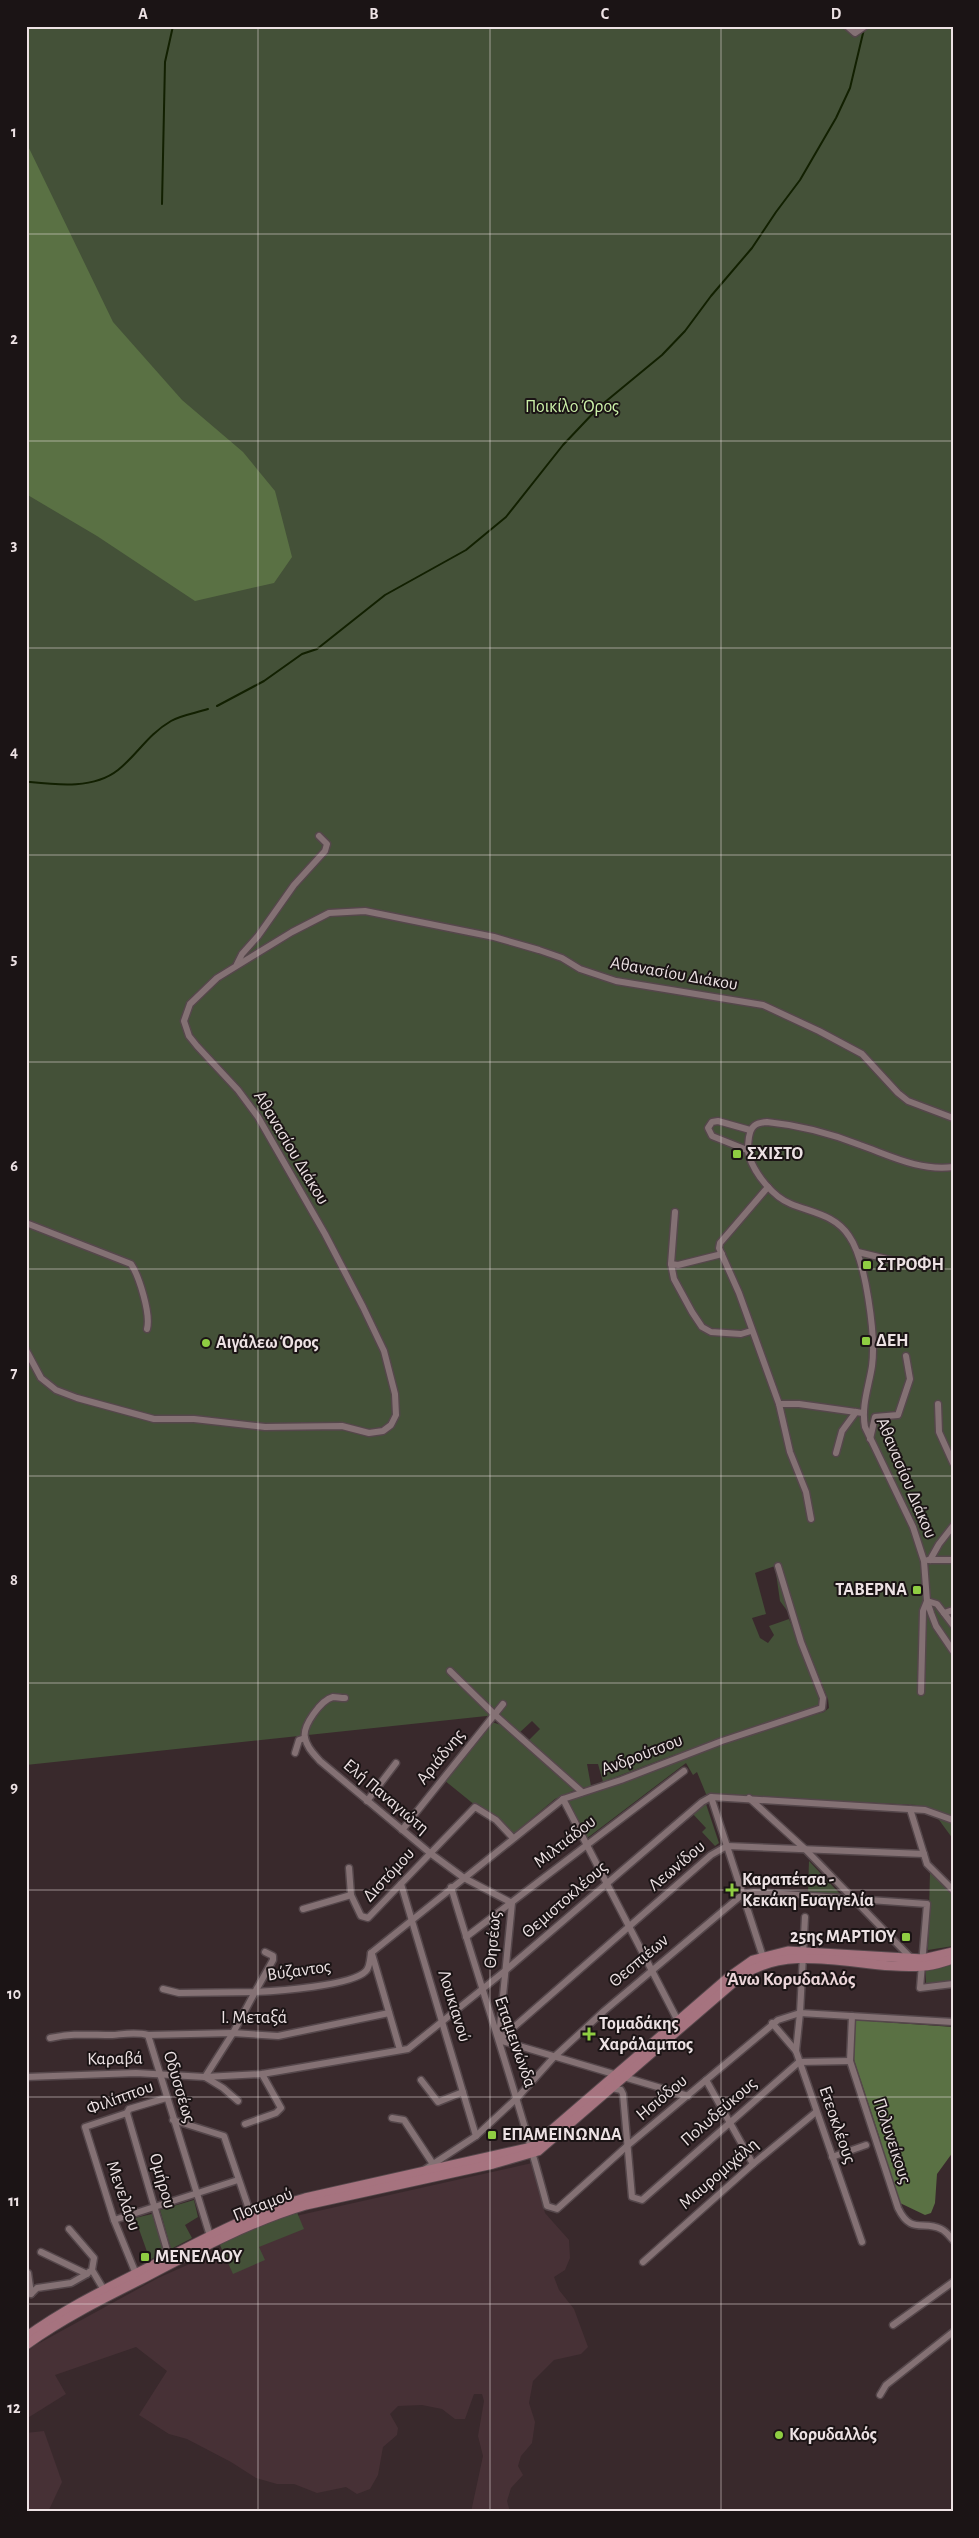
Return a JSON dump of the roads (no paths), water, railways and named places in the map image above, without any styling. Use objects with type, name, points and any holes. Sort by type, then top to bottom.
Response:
[{"type":"street","points":[[846,26],[855,33],[865,26]]},
{"type":"street","points":[[237,964],[239,957],[258,936],[294,885],[325,851],[327,844],[320,836]]},
{"type":"street","name":"Αθανασίου Διάκου","points":[[26,1350],[41,1378],[56,1390],[76,1398],[154,1418],[194,1419],[265,1427],[342,1426],[369,1433],[382,1430],[394,1420],[395,1394],[384,1351],[329,1242],[258,1117],[238,1090],[197,1046],[185,1026],[185,1013],[195,998],[237,964],[317,918],[339,912],[365,911],[494,936],[562,958],[580,969],[616,981],[751,1002],[773,1008],[862,1054],[898,1093],[908,1101],[953,1118]]},
{"type":"street","points":[[748,1150],[712,1136],[708,1128],[712,1122],[718,1121],[750,1130],[758,1123],[771,1123],[839,1138],[912,1165],[935,1168],[953,1167]]},
{"type":"street","name":"Αθανασίου Διάκου","points":[[750,1130],[748,1150],[755,1169],[768,1187],[790,1204],[827,1216],[838,1223],[849,1236],[858,1252],[872,1340],[872,1367],[860,1412],[870,1439],[908,1515],[927,1560],[927,1601],[936,1626],[953,1651]]},
{"type":"street","points":[[768,1187],[720,1243],[722,1254],[739,1294],[779,1404],[790,1452],[806,1492],[811,1519]]},
{"type":"street","points":[[675,1212],[671,1264],[674,1279],[702,1327],[710,1332],[741,1334],[752,1331]]},
{"type":"street","points":[[26,1223],[131,1264],[136,1274],[148,1314],[148,1329]]},
{"type":"street","points":[[858,1252],[891,1260]]},
{"type":"street","points":[[671,1264],[678,1265],[722,1254]]},
{"type":"street","points":[[870,1439],[876,1418],[898,1415],[910,1379],[906,1356]]},
{"type":"street","points":[[779,1404],[799,1404],[860,1412]]},
{"type":"street","points":[[938,1404],[939,1432],[953,1463]]},
{"type":"street","points":[[836,1453],[842,1431],[860,1412]]},
{"type":"street","points":[[927,1560],[953,1526]]},
{"type":"street","points":[[927,1560],[953,1560]]},
{"type":"street","name":"Ανδρούτσου","points":[[371,1953],[563,1799],[822,1708],[823,1698],[810,1659],[801,1642],[778,1566]]},
{"type":"street","points":[[920,1692],[923,1611],[927,1601],[937,1604],[953,1624]]},
{"type":"street","points":[[944,1613],[953,1610]]},
{"type":"street","points":[[450,1671],[494,1714],[582,1792]]},
{"type":"street","points":[[294,1753],[299,1740],[305,1738],[307,1726],[321,1705],[332,1697],[345,1698]]},
{"type":"street","name":"Αριάδνης","points":[[402,1830],[503,1704]]},
{"type":"street","name":"Ελή Παναγιώτη","points":[[305,1738],[308,1748],[320,1762],[430,1853],[464,1878],[512,1903]]},
{"type":"street","points":[[367,1801],[396,1763]]},
{"type":"street","name":"Μιλτιάδου","points":[[466,1937],[684,1771]]},
{"type":"street","points":[[763,1957],[711,1797],[910,1809],[939,1814],[953,1820]]},
{"type":"street","name":"Θεμιστοκλέους","points":[[205,2077],[290,2071],[415,2046],[702,1802],[711,1797]]},
{"type":"street","points":[[749,1798],[805,1849],[911,1958]]},
{"type":"street","points":[[563,1799],[678,2021]]},
{"type":"street","name":"Διστόμου","points":[[351,1895],[360,1915],[364,1918],[370,1918],[475,1807],[496,1820],[513,1838]]},
{"type":"street","points":[[910,1809],[928,1864],[953,1890]]},
{"type":"street","name":"Λεωνίδου","points":[[498,2040],[711,1855],[727,1846],[924,1854]]},
{"type":"street","points":[[303,1909],[351,1895],[349,1868]]},
{"type":"street","name":"Λουκιανού","points":[[401,1884],[476,2136]]},
{"type":"street","name":"Επαμεινώνδα","points":[[451,1888],[481,1990],[518,2097],[547,2206]]},
{"type":"street","points":[[742,1894],[754,1892],[927,1904],[920,1988],[953,1984]]},
{"type":"street","name":"Θεσπιέων","points":[[419,2173],[476,2136],[518,2097],[554,2057],[652,1970],[742,1894]]},
{"type":"street","name":"Θησέως","points":[[498,2040],[512,1903]]},
{"type":"street","points":[[796,2051],[805,1916]]},
{"type":"street","points":[[163,1989],[180,1993],[255,1992],[273,1960],[272,1956],[265,1952]]},
{"type":"street","points":[[532,2150],[612,2088],[620,2076],[678,2021],[736,1971],[763,1957],[782,1952],[923,1963],[953,1959]]},
{"type":"street","points":[[532,2150],[749,1971],[777,1960],[802,1955],[911,1958],[923,1963],[953,1952]]},
{"type":"street","points":[[371,1953],[400,2050]]},
{"type":"street","name":"Βύζαντος","points":[[205,2077],[233,2033],[255,1992],[288,1990],[361,1975],[368,1968],[371,1953]]},
{"type":"street","name":"Ι. Μεταξά","points":[[148,2035],[233,2033],[278,2036],[389,2013]]},
{"type":"street","points":[[800,2013],[953,2022]]},
{"type":"street","name":"Ησιόδου","points":[[547,2206],[557,2209],[627,2146],[772,2023],[800,2013]]},
{"type":"street","name":"Πολυνείκους","points":[[852,2016],[850,2061],[900,2213],[913,2225],[941,2228],[953,2240]]},
{"type":"street","name":"Ετεοκλέους","points":[[772,2023],[796,2051],[862,2242]]},
{"type":"street","name":"Οδυσσέως","points":[[50,2038],[73,2033],[111,2035],[135,2032],[148,2035],[158,2074],[211,2240]]},
{"type":"street","points":[[498,2040],[688,2096]]},
{"type":"street","points":[[799,2062],[850,2061]]},
{"type":"street","name":"Πολυδεύκους","points":[[627,2146],[632,2196],[642,2200],[799,2062]]},
{"type":"street","name":"Καραβά","points":[[26,2077],[158,2074],[205,2077]]},
{"type":"street","points":[[245,2124],[276,2113],[281,2109],[262,2074]]},
{"type":"street","points":[[205,2077],[223,2088],[238,2101]]},
{"type":"street","points":[[421,2080],[438,2102],[463,2092]]},
{"type":"street","points":[[706,2080],[753,2164]]},
{"type":"street","points":[[612,2088],[621,2090],[623,2094],[627,2146]]},
{"type":"street","name":"Φιλίππου","points":[[85,2127],[127,2113],[129,2109],[166,2098]]},
{"type":"street","name":"Μαυρομιχάλη","points":[[643,2262],[753,2164],[816,2112]]},
{"type":"street","name":"Ομήρου","points":[[127,2113],[169,2257]]},
{"type":"street","points":[[392,2118],[404,2120],[434,2164]]},
{"type":"street","points":[[173,2120],[224,2136],[252,2218]]},
{"type":"street","name":"Μενελάου","points":[[85,2127],[114,2220],[136,2274]]},
{"type":"street","points":[[832,2157],[866,2145]]},
{"type":"street","name":"Ποταμού","points":[[26,2345],[69,2317],[252,2218],[297,2200],[532,2150]]},
{"type":"street","name":"Ποταμού","points":[[26,2337],[65,2311],[169,2257],[279,2214],[306,2205],[532,2150]]},
{"type":"street","points":[[114,2220],[238,2180]]},
{"type":"street","points":[[28,2273],[31,2294],[37,2288],[71,2284],[89,2272],[94,2258],[70,2229]]},
{"type":"street","points":[[41,2252],[89,2272],[104,2290]]},
{"type":"street","points":[[893,2325],[953,2282]]},
{"type":"street","points":[[880,2395],[886,2385],[952,2333]]},
{"type":"waterway","points":[[162,204],[165,62],[173,26]]},
{"type":"waterway","points":[[217,706],[264,681],[302,654],[317,649],[385,595],[466,550],[506,517],[563,445],[599,407],[662,355],[685,331],[711,296],[752,248],[800,180],[836,118],[850,88],[864,29]]},
{"type":"waterway","points":[[29,782],[75,784],[87,783],[108,776],[125,764],[163,726],[179,717],[208,709]]},
{"type":"place","name":"ΣΧΙΣΤΟ","points":[[737,1154]]},
{"type":"place","name":"ΣΤΡΟΦΗ","points":[[867,1265]]},
{"type":"place","name":"ΔΕΗ","points":[[866,1341]]},
{"type":"place","name":"Αιγάλεω Όρος","points":[[206,1343]]},
{"type":"place","name":"ΤΑΒΕΡΝΑ","points":[[917,1590]]},
{"type":"place","name":"Καραπέτσα - Κεκάκη Ευαγγελία","points":[[732,1890]]},
{"type":"place","name":"25ης ΜΑΡΤΙΟΥ","points":[[906,1937]]},
{"type":"place","name":"Τομαδάκης Χαράλαμπος","points":[[589,2034]]},
{"type":"place","name":"ΕΠΑΜΕΙΝΩΝΔΑ","points":[[492,2135]]},
{"type":"place","name":"ΜΕΝΕΛΑΟΥ","points":[[145,2257]]},
{"type":"place","name":"Κορυδαλλός","points":[[779,2435]]},
{"type":"district","name":"Άνω Κορυδαλλός","points":[[791,1979]]},
{"type":"park label","name":"Ποικίλο Όρος","points":[[572,407]]}]
